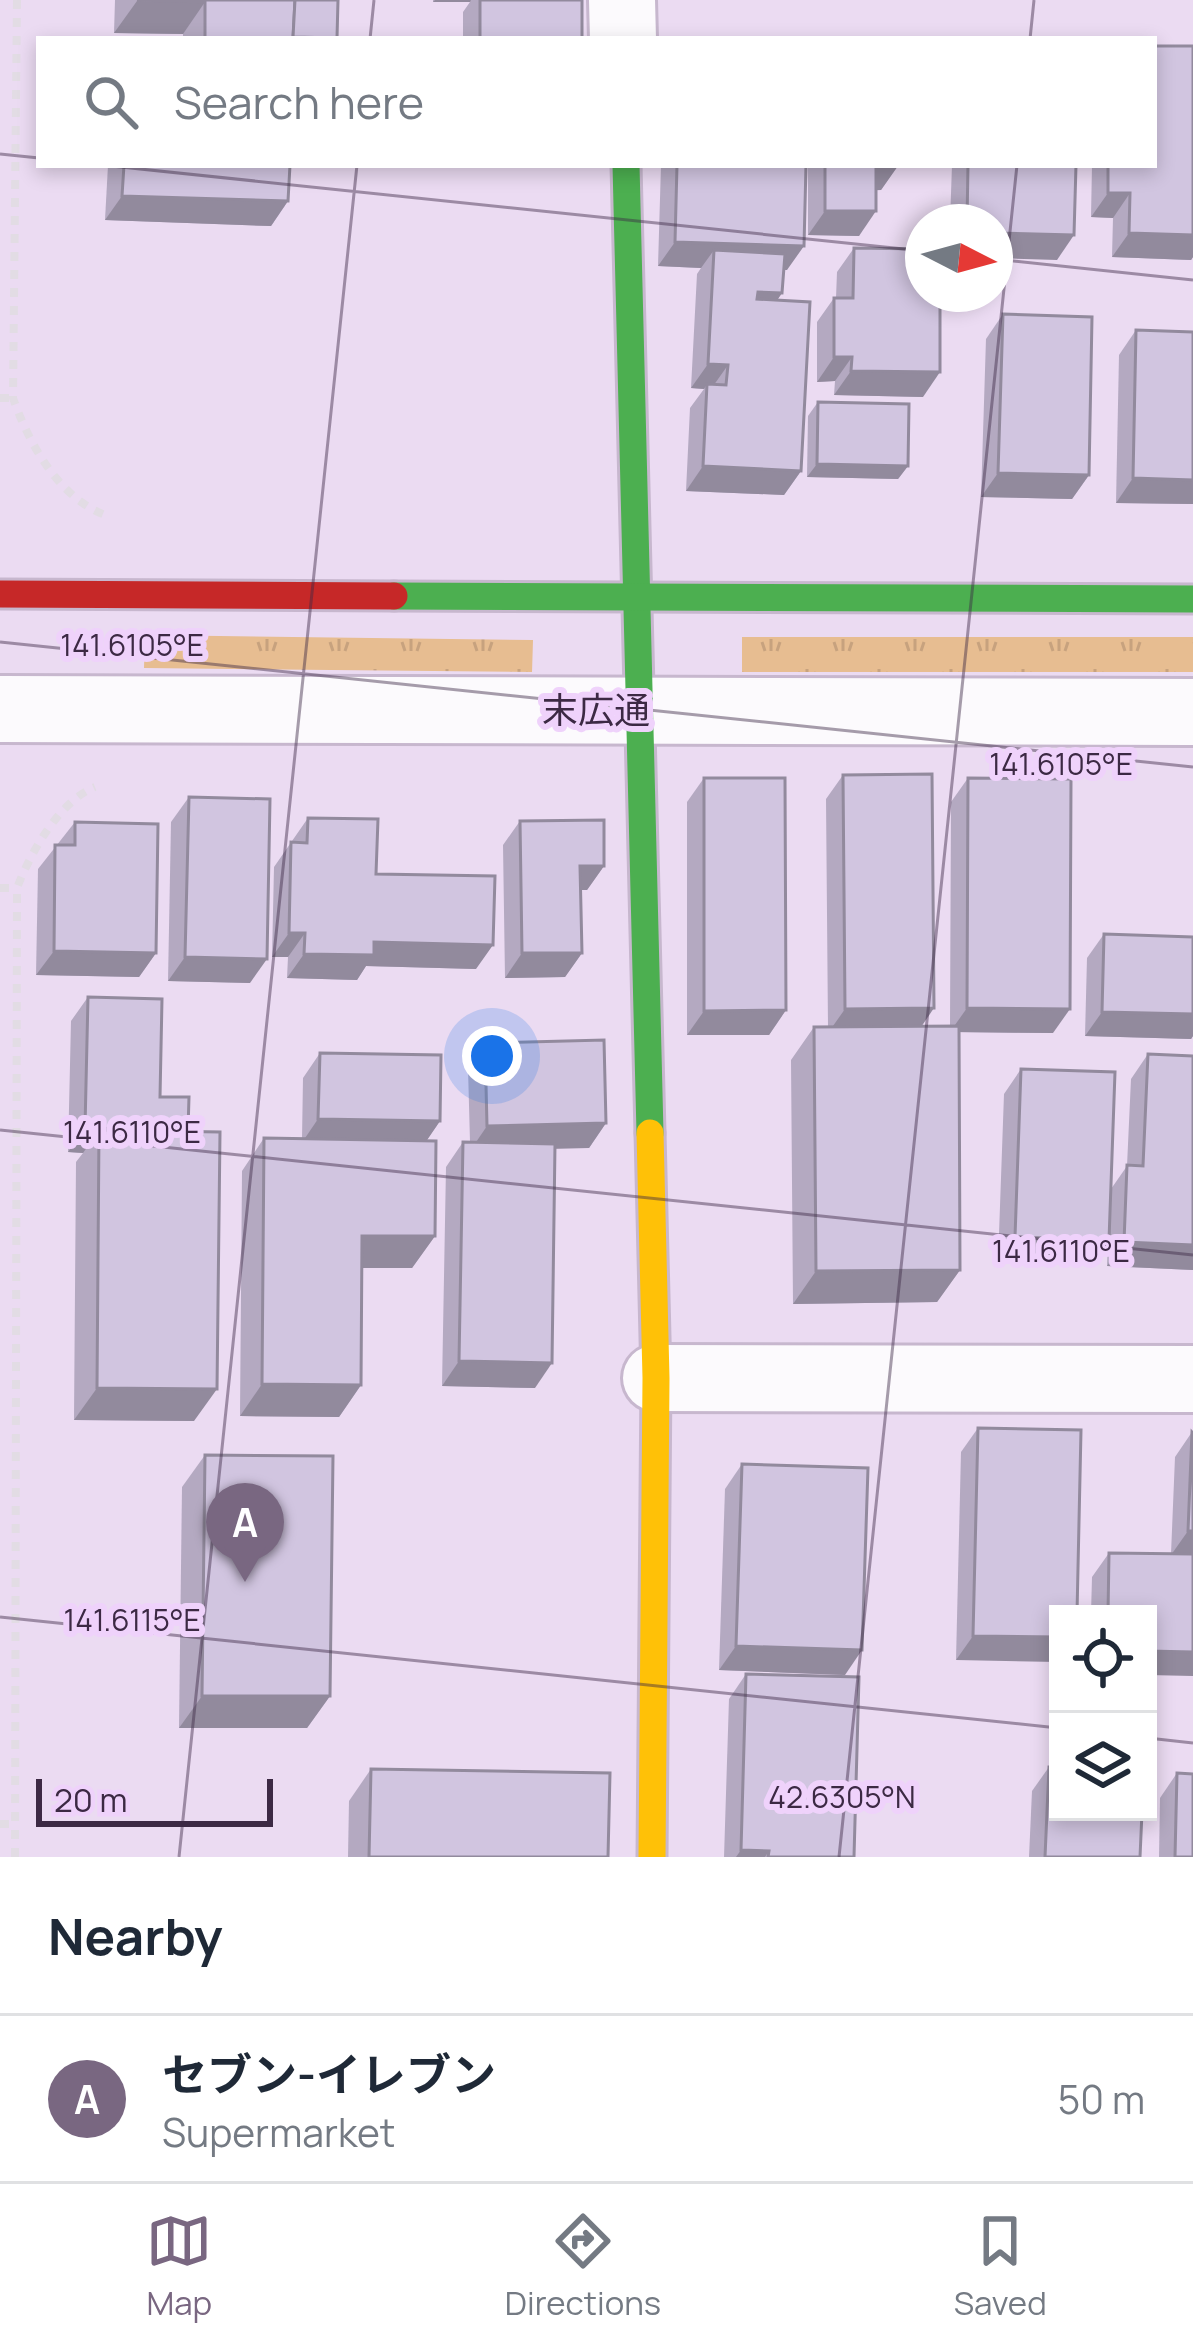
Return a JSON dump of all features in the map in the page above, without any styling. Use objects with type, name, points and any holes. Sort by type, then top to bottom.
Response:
[{"type":"street","points":[[622,0],[623,36]]},
{"type":"street","points":[[626,168],[656,1378],[652,1857]]},
{"type":"street","points":[[0,594],[1193,599]]},
{"type":"street","name":"末広通","points":[[0,709],[1193,712]]},
{"type":"street","points":[[656,1378],[1193,1379]]},
{"type":"path","points":[[16,0],[13,398],[28,441],[84,508],[121,521]]},
{"type":"path","points":[[0,398],[13,398]]},
{"type":"path","points":[[15,1857],[16,888],[33,849],[82,792],[102,784]]},
{"type":"path","points":[[0,888],[16,888]]},
{"type":"path","points":[[0,1824],[15,1825]]},
{"type":"green space","points":[[145,635],[533,640],[532,672],[144,668]]},
{"type":"green space","points":[[742,637],[1193,637],[1193,672],[742,672]]},
{"type":"building","points":[[137,0],[295,0],[293,36],[205,36],[205,2]]},
{"type":"building","points":[[295,0],[338,0],[337,36],[293,36]]},
{"type":"building","points":[[480,0],[582,0],[582,36],[480,36]]},
{"type":"building","points":[[1157,46],[1193,46],[1193,235],[1129,233],[1130,193],[1108,193],[1108,168],[1157,168]]},
{"type":"building","points":[[124,168],[290,168],[288,201],[122,196]]},
{"type":"building","points":[[677,168],[806,168],[804,246],[675,242]]},
{"type":"building","points":[[825,168],[876,168],[876,211],[825,211]]},
{"type":"building","points":[[968,168],[1076,168],[1074,235],[1013,233],[1013,204],[967,204]]},
{"type":"building","points":[[854,248],[905,249],[905,312],[940,312],[940,372],[851,371],[852,357],[834,357],[834,298],[853,298]]},
{"type":"building","points":[[714,250],[785,254],[782,293],[758,292],[757,299],[810,302],[801,471],[703,466],[707,384],[726,385],[728,365],[708,364]]},
{"type":"building","points":[[1003,314],[1092,317],[1089,475],[998,473]]},
{"type":"building","points":[[1136,330],[1193,332],[1193,480],[1133,478]]},
{"type":"building","points":[[818,402],[909,404],[908,466],[817,464]]},
{"type":"building","points":[[932,774],[934,1008],[845,1009],[843,775]]},
{"type":"building","points":[[704,778],[785,778],[786,1010],[704,1011]]},
{"type":"building","points":[[968,778],[1071,779],[1070,1009],[967,1008]]},
{"type":"building","points":[[189,797],[270,799],[267,959],[185,957]]},
{"type":"building","points":[[308,818],[378,819],[376,874],[495,876],[493,945],[374,942],[374,955],[304,954],[305,933],[289,933],[291,842],[307,843]]},
{"type":"building","points":[[604,820],[604,866],[580,866],[582,953],[522,953],[520,821]]},
{"type":"building","points":[[75,822],[158,824],[156,953],[54,951],[55,845],[75,845]]},
{"type":"building","points":[[1104,934],[1193,937],[1193,1014],[1102,1012]]},
{"type":"building","points":[[88,997],[162,999],[160,1097],[189,1097],[188,1130],[85,1128]]},
{"type":"building","points":[[959,1026],[960,1270],[816,1271],[814,1027]]},
{"type":"building","points":[[604,1040],[606,1123],[487,1126],[485,1043]]},
{"type":"building","points":[[320,1053],[441,1055],[440,1121],[318,1119]]},
{"type":"building","points":[[1148,1054],[1193,1056],[1193,1245],[1124,1242],[1127,1165],[1143,1166]]},
{"type":"building","points":[[1021,1069],[1115,1072],[1109,1240],[1015,1237]]},
{"type":"building","points":[[99,1130],[220,1132],[217,1389],[97,1388]]},
{"type":"building","points":[[264,1138],[436,1141],[435,1236],[362,1236],[361,1385],[262,1384]]},
{"type":"building","points":[[463,1142],[555,1144],[552,1363],[459,1361]]},
{"type":"building","points":[[978,1428],[1081,1430],[1077,1605],[1049,1605],[1049,1637],[973,1636]]},
{"type":"building","points":[[1192,1432],[1193,1531],[1188,1531]]},
{"type":"building","points":[[205,1455],[333,1456],[330,1696],[202,1696]]},
{"type":"building","points":[[742,1464],[868,1468],[862,1650],[736,1646]]},
{"type":"building","points":[[1109,1553],[1193,1554],[1193,1652],[1157,1651],[1157,1605],[1108,1605]]},
{"type":"building","points":[[746,1674],[859,1677],[854,1857],[768,1857],[769,1851],[741,1850]]},
{"type":"building","points":[[1049,1767],[1049,1821],[1142,1821],[1140,1857],[1045,1857]]},
{"type":"building","points":[[371,1769],[610,1773],[608,1857],[369,1857]]},
{"type":"building","points":[[1177,1773],[1193,1774],[1193,1857],[1175,1857]]},
{"type":"traffic: fast","points":[[626,168],[650,1133]]},
{"type":"traffic: fast","points":[[394,596],[1193,599]]},
{"type":"traffic: slow","points":[[650,1133],[656,1378],[652,1857]]},
{"type":"traffic: jam","points":[[0,594],[394,596]]},
{"type":"place","name":"セブン-イレブン","points":[[245,1582]]}]
